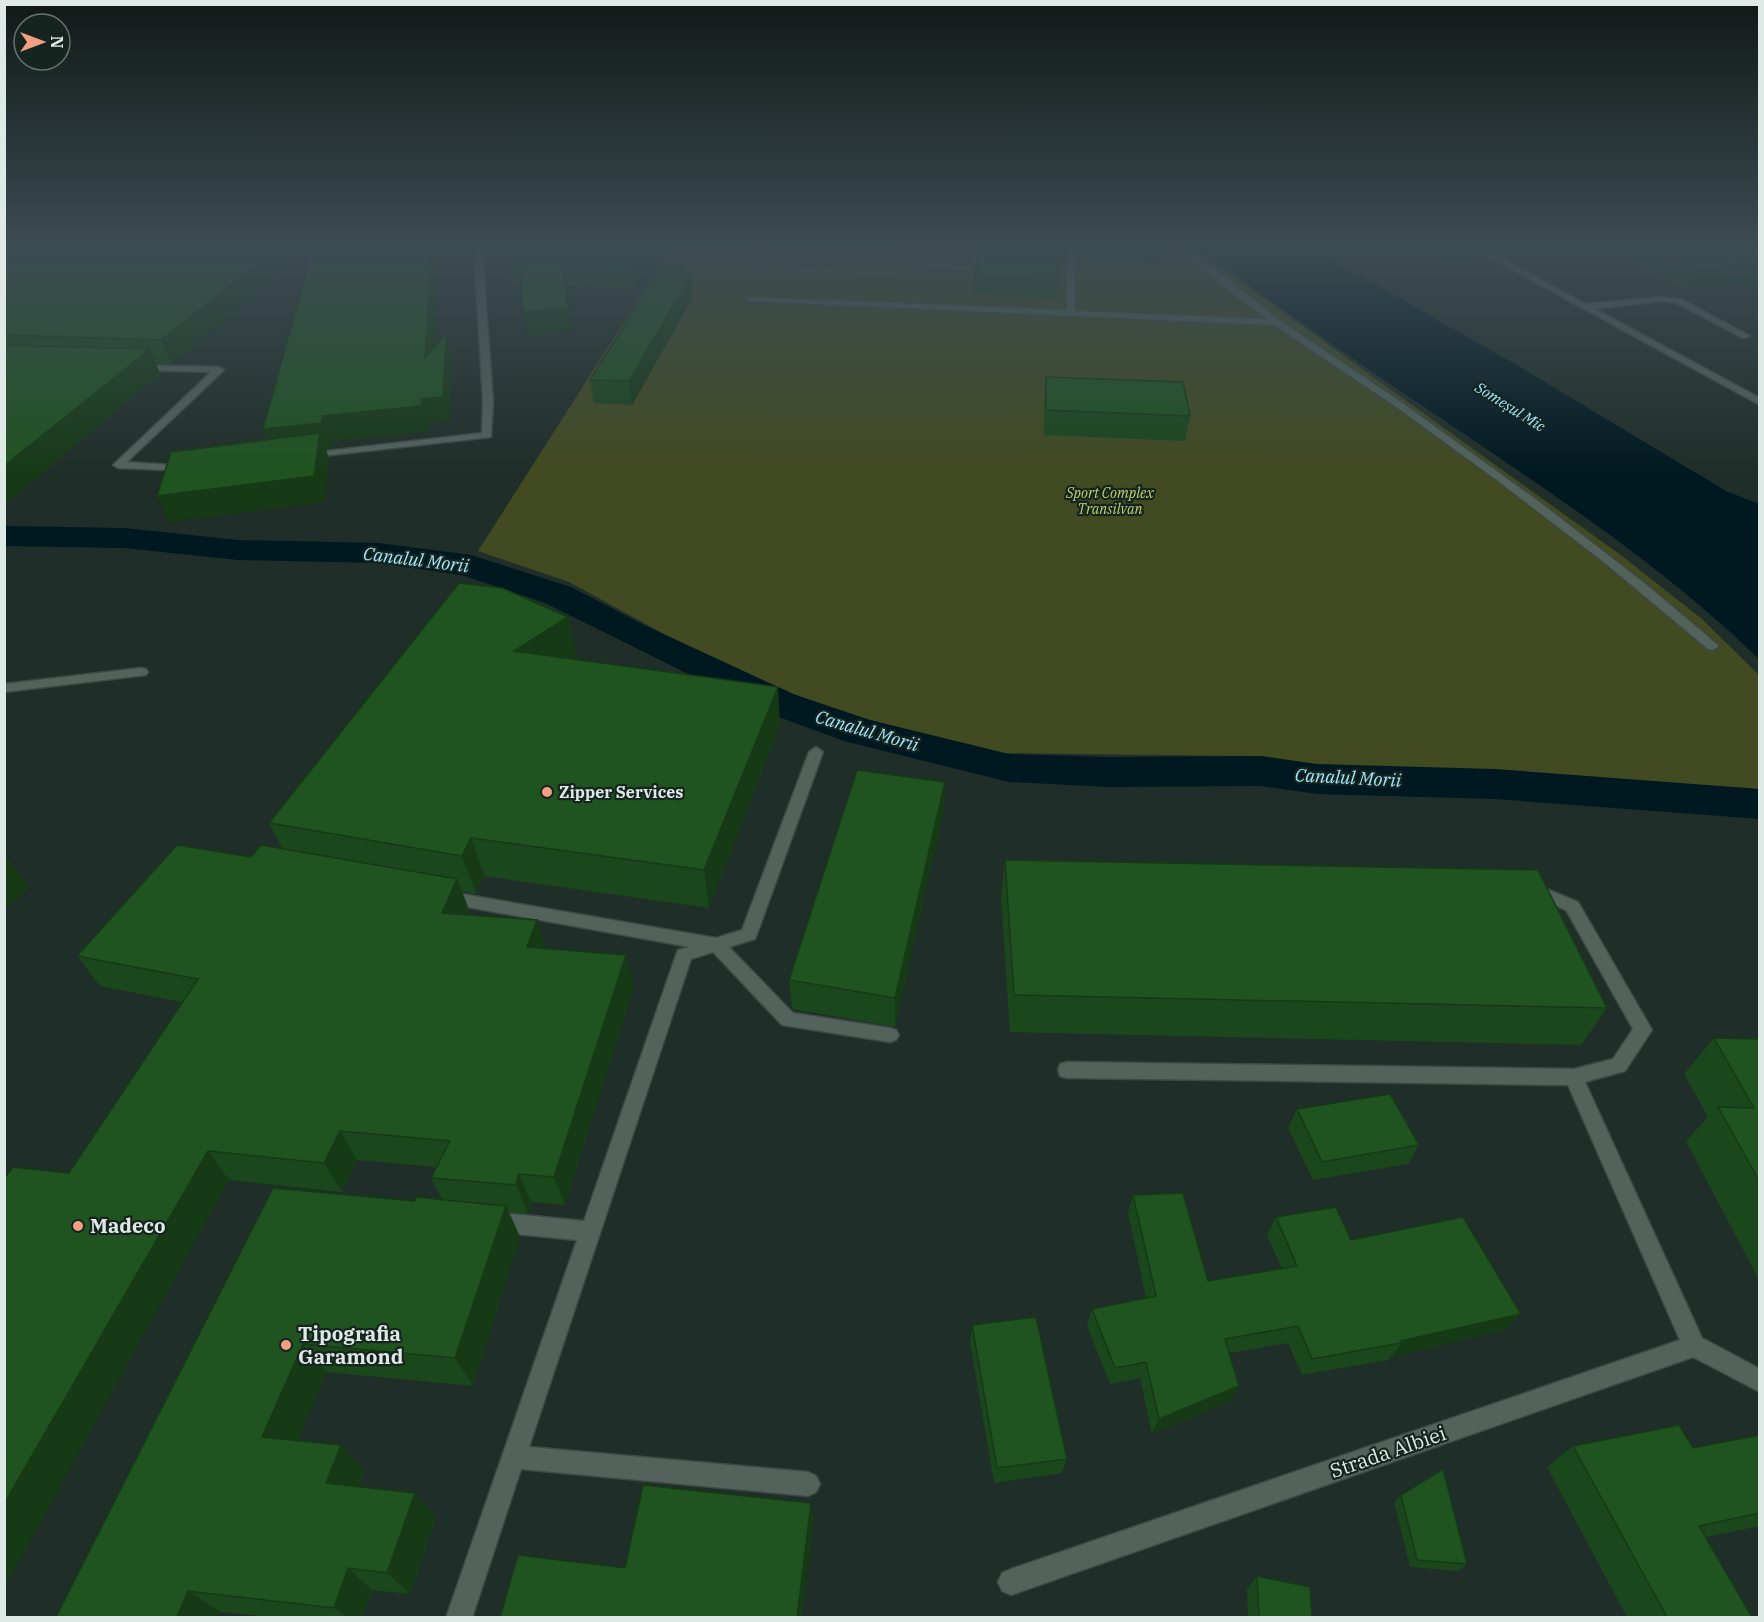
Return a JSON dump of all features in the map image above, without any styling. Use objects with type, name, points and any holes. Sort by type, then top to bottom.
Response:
[{"type":"street","points":[[303,457],[487,435],[488,401],[483,324]]},
{"type":"street","points":[[1277,324],[1438,432],[1631,576],[1713,646]]},
{"type":"street","points":[[1617,324],[1760,402]]},
{"type":"street","points":[[1722,324],[1746,336]]},
{"type":"street","points":[[124,367],[219,370],[118,465],[199,469]]},
{"type":"street","points":[[4,688],[141,672]]},
{"type":"street","points":[[459,1617],[684,955],[749,934],[816,752]]},
{"type":"street","points":[[1066,1070],[1574,1077],[1619,1065],[1643,1030],[1572,906],[1514,881]]},
{"type":"street","points":[[425,893],[717,945],[788,1020],[890,1035]]},
{"type":"street","points":[[1574,1077],[1694,1346],[1760,1381]]},
{"type":"street","points":[[471,1220],[589,1232]]},
{"type":"street","name":"Strada Albiei","points":[[1011,1582],[1694,1346]]},
{"type":"street","points":[[513,1457],[808,1484]]},
{"type":"green space","name":"Sport Complex Transilvan","points":[[623,324],[1299,324],[1622,556],[1702,619],[1759,675],[1759,797],[1547,774],[1308,765],[1245,756],[996,753],[828,709],[688,647],[569,582],[478,551]]},
{"type":"water","name":"Someșul Mic","points":[[1304,324],[1444,324],[1726,491],[1759,504],[1759,659],[1660,573],[1607,533]]},
{"type":"building","points":[[4,324],[182,324],[161,340],[4,335]]},
{"type":"building","points":[[292,324],[427,324],[425,358],[446,334],[443,397],[422,399],[421,406],[322,416],[322,423],[263,429]]},
{"type":"building","points":[[625,324],[663,324],[629,381],[590,380]]},
{"type":"building","points":[[4,345],[150,349],[4,466]]},
{"type":"building","points":[[1046,377],[1183,382],[1190,416],[1046,410]]},
{"type":"building","points":[[320,433],[314,476],[157,496],[171,452]]},
{"type":"building","name":"Zipper Services","points":[[459,583],[502,588],[568,617],[514,651],[778,687],[704,870],[471,838],[462,856],[269,823]]},
{"type":"building","points":[[857,770],[945,782],[895,998],[789,980]]},
{"type":"building","points":[[177,845],[251,857],[261,845],[457,879],[442,913],[537,920],[527,947],[626,955],[554,1177],[519,1174],[516,1185],[431,1178],[450,1141],[340,1131],[324,1163],[208,1151],[4,1504],[4,1179],[13,1167],[69,1173],[198,979],[77,956]]},
{"type":"building","points":[[1005,860],[1538,870],[1607,1008],[1014,995]]},
{"type":"building","points":[[1714,1038],[1760,1039],[1760,1182],[1718,1107],[1754,1108]]},
{"type":"building","points":[[1390,1094],[1419,1145],[1322,1162],[1297,1109]]},
{"type":"building","points":[[273,1188],[414,1201],[417,1197],[506,1206],[455,1358],[303,1344],[262,1437],[341,1445],[326,1483],[415,1493],[387,1573],[348,1568],[334,1608],[188,1591],[177,1617],[56,1617]]},
{"type":"building","points":[[1183,1193],[1208,1281],[1297,1266],[1276,1217],[1336,1207],[1351,1240],[1463,1217],[1521,1314],[1400,1341],[1401,1343],[1312,1359],[1298,1326],[1225,1339],[1239,1386],[1159,1419],[1146,1362],[1115,1368],[1092,1309],[1156,1296],[1133,1195]]},
{"type":"building","points":[[1036,1317],[1067,1459],[997,1468],[972,1325]]},
{"type":"building","points":[[1679,1425],[1693,1448],[1760,1435],[1760,1513],[1699,1526],[1752,1617],[1667,1617],[1573,1446]]},
{"type":"building","points":[[1443,1469],[1467,1564],[1417,1560],[1401,1495]]},
{"type":"building","points":[[643,1485],[811,1503],[797,1617],[500,1617],[518,1555],[625,1568]]},
{"type":"building","points":[[1257,1576],[1310,1587],[1312,1617],[1259,1617]]},
{"type":"waterway","name":"Canalul Morii","points":[[4,536],[124,538],[238,550],[379,553],[471,566],[558,595],[631,633],[779,703],[859,731],[1009,768],[1108,772],[1261,771],[1317,779],[1495,784],[1760,804]]},
{"type":"place","name":"Zipper Services","points":[[547,792]]},
{"type":"place","name":"Madeco","points":[[78,1226]]},
{"type":"place","name":"Tipografia Garamond","points":[[286,1345]]}]
